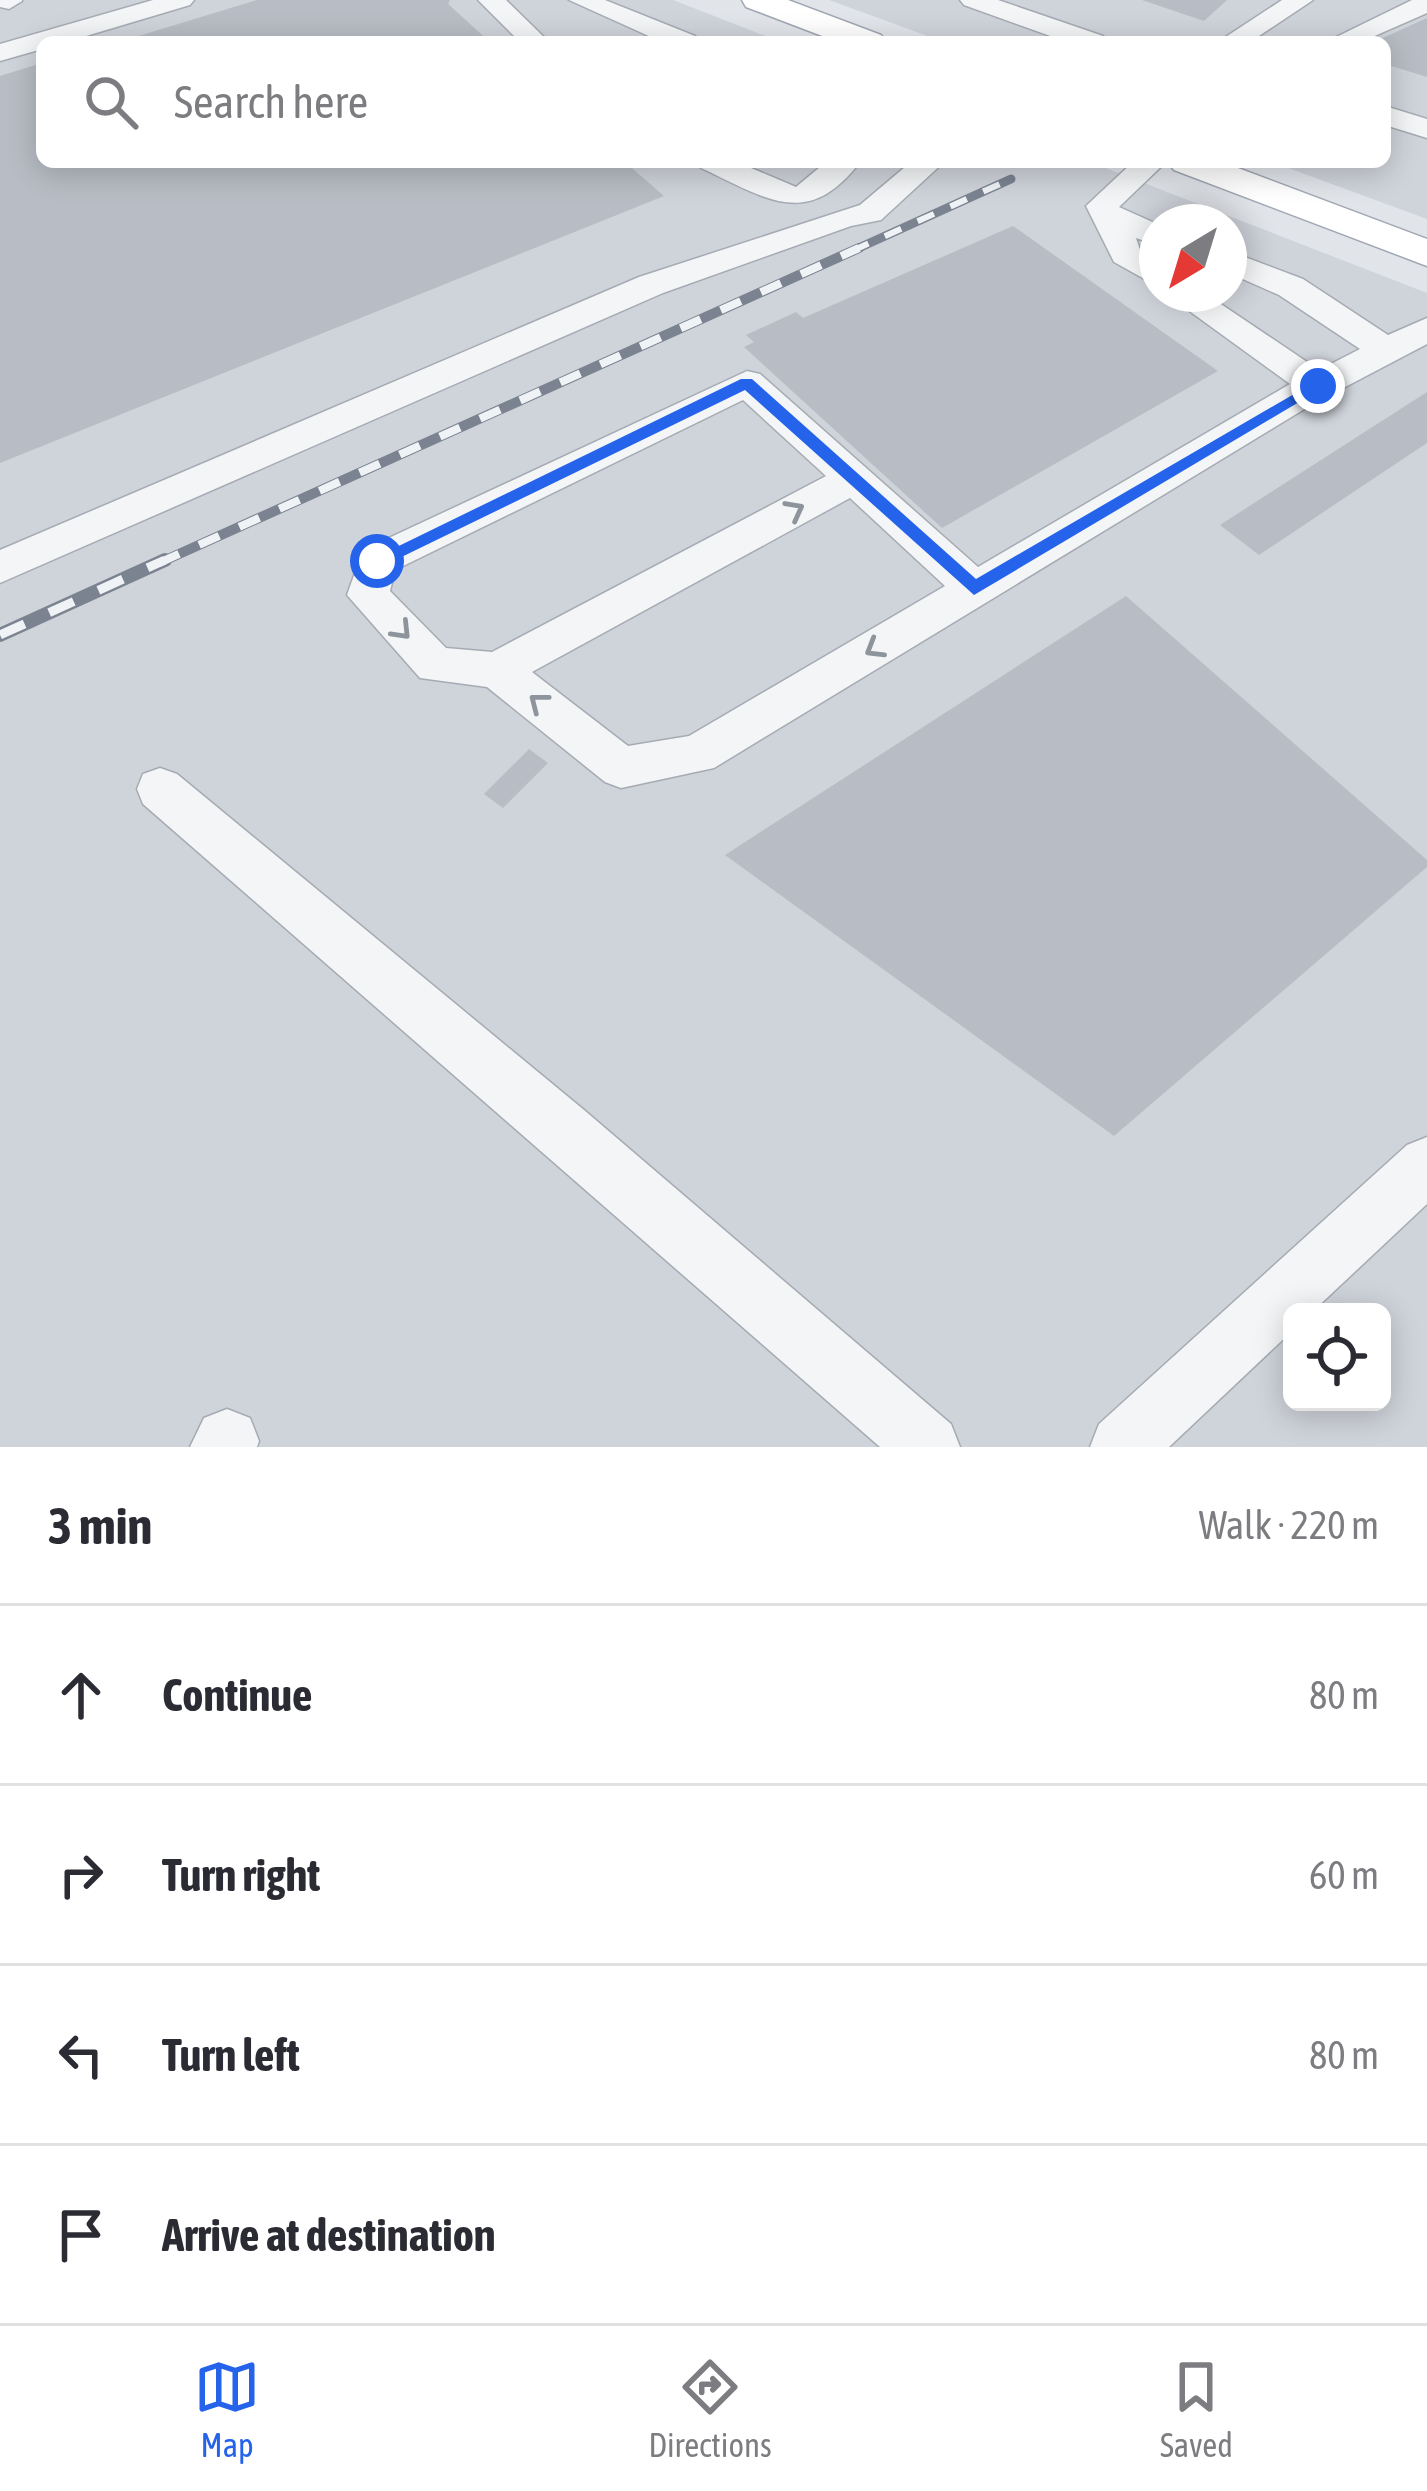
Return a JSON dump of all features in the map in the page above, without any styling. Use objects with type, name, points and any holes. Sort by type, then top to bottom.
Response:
[{"type":"main road","points":[[758,0],[853,36]]},
{"type":"main road","points":[[1203,168],[1427,253]]},
{"type":"lane","points":[[56,36],[181,0]]},
{"type":"lane","points":[[491,0],[530,36]]},
{"type":"lane","points":[[582,0],[642,32]]},
{"type":"lane","points":[[973,0],[1076,36]]},
{"type":"lane","points":[[1242,36],[1300,0]]},
{"type":"lane","points":[[1352,36],[1427,2]]},
{"type":"lane","points":[[0,52],[36,42]]},
{"type":"lane","points":[[1391,117],[1427,129]]},
{"type":"lane","points":[[725,168],[782,194],[802,196],[837,168]]},
{"type":"lane","points":[[845,218],[844,202],[883,168]]},
{"type":"lane","points":[[0,567],[651,285],[870,213],[922,168]]},
{"type":"lane","points":[[1139,264],[1126,255],[1102,206],[1144,168]]},
{"type":"lane","points":[[1112,219],[1139,229]]},
{"type":"lane","points":[[1247,269],[1291,287],[1390,352]]},
{"type":"lane","points":[[1209,312],[1318,386]]},
{"type":"lane","points":[[497,670],[621,768],[698,754],[1318,386],[1427,329]]},
{"type":"lane","points":[[851,480],[497,670],[435,665],[368,595],[377,561],[747,383],[974,588]]},
{"type":"lane","points":[[160,789],[564,1130],[928,1447]]},
{"type":"lane","points":[[1122,1447],[1427,1165]]},
{"type":"shaded area","points":[[0,0],[673,0],[766,36],[36,36],[36,168],[1105,168],[1198,204],[1139,204],[1139,312],[1247,312],[1247,223],[1427,293],[1427,1447],[0,1447]]},
{"type":"shaded area","points":[[829,0],[1427,0],[1427,219],[1288,168],[1391,168],[1391,36],[928,36]]},
{"type":"building","points":[[257,0],[450,0],[448,4],[483,36],[139,36]]},
{"type":"building","points":[[1142,0],[1227,0],[1204,21]]},
{"type":"building","points":[[1427,18],[1427,77],[1391,66],[1391,36],[1387,36]]},
{"type":"building","points":[[36,65],[36,168],[632,168],[664,196],[0,463],[0,76]]},
{"type":"building","points":[[1013,226],[1218,371],[942,528],[744,347],[754,342],[746,335],[796,312],[803,318]]},
{"type":"building","points":[[1427,392],[1427,443],[1259,555],[1220,525]]},
{"type":"building","points":[[1126,596],[1427,860],[1427,867],[1114,1136],[725,855]]},
{"type":"building","points":[[529,749],[548,763],[503,808],[484,794]]},
{"type":"railway","points":[[852,251],[1011,179]]},
{"type":"railway","points":[[159,563],[859,248]]},
{"type":"railway","points":[[0,635],[165,560]]},
{"type":"route","points":[[377,561],[747,383],[974,588],[1318,386]]}]
